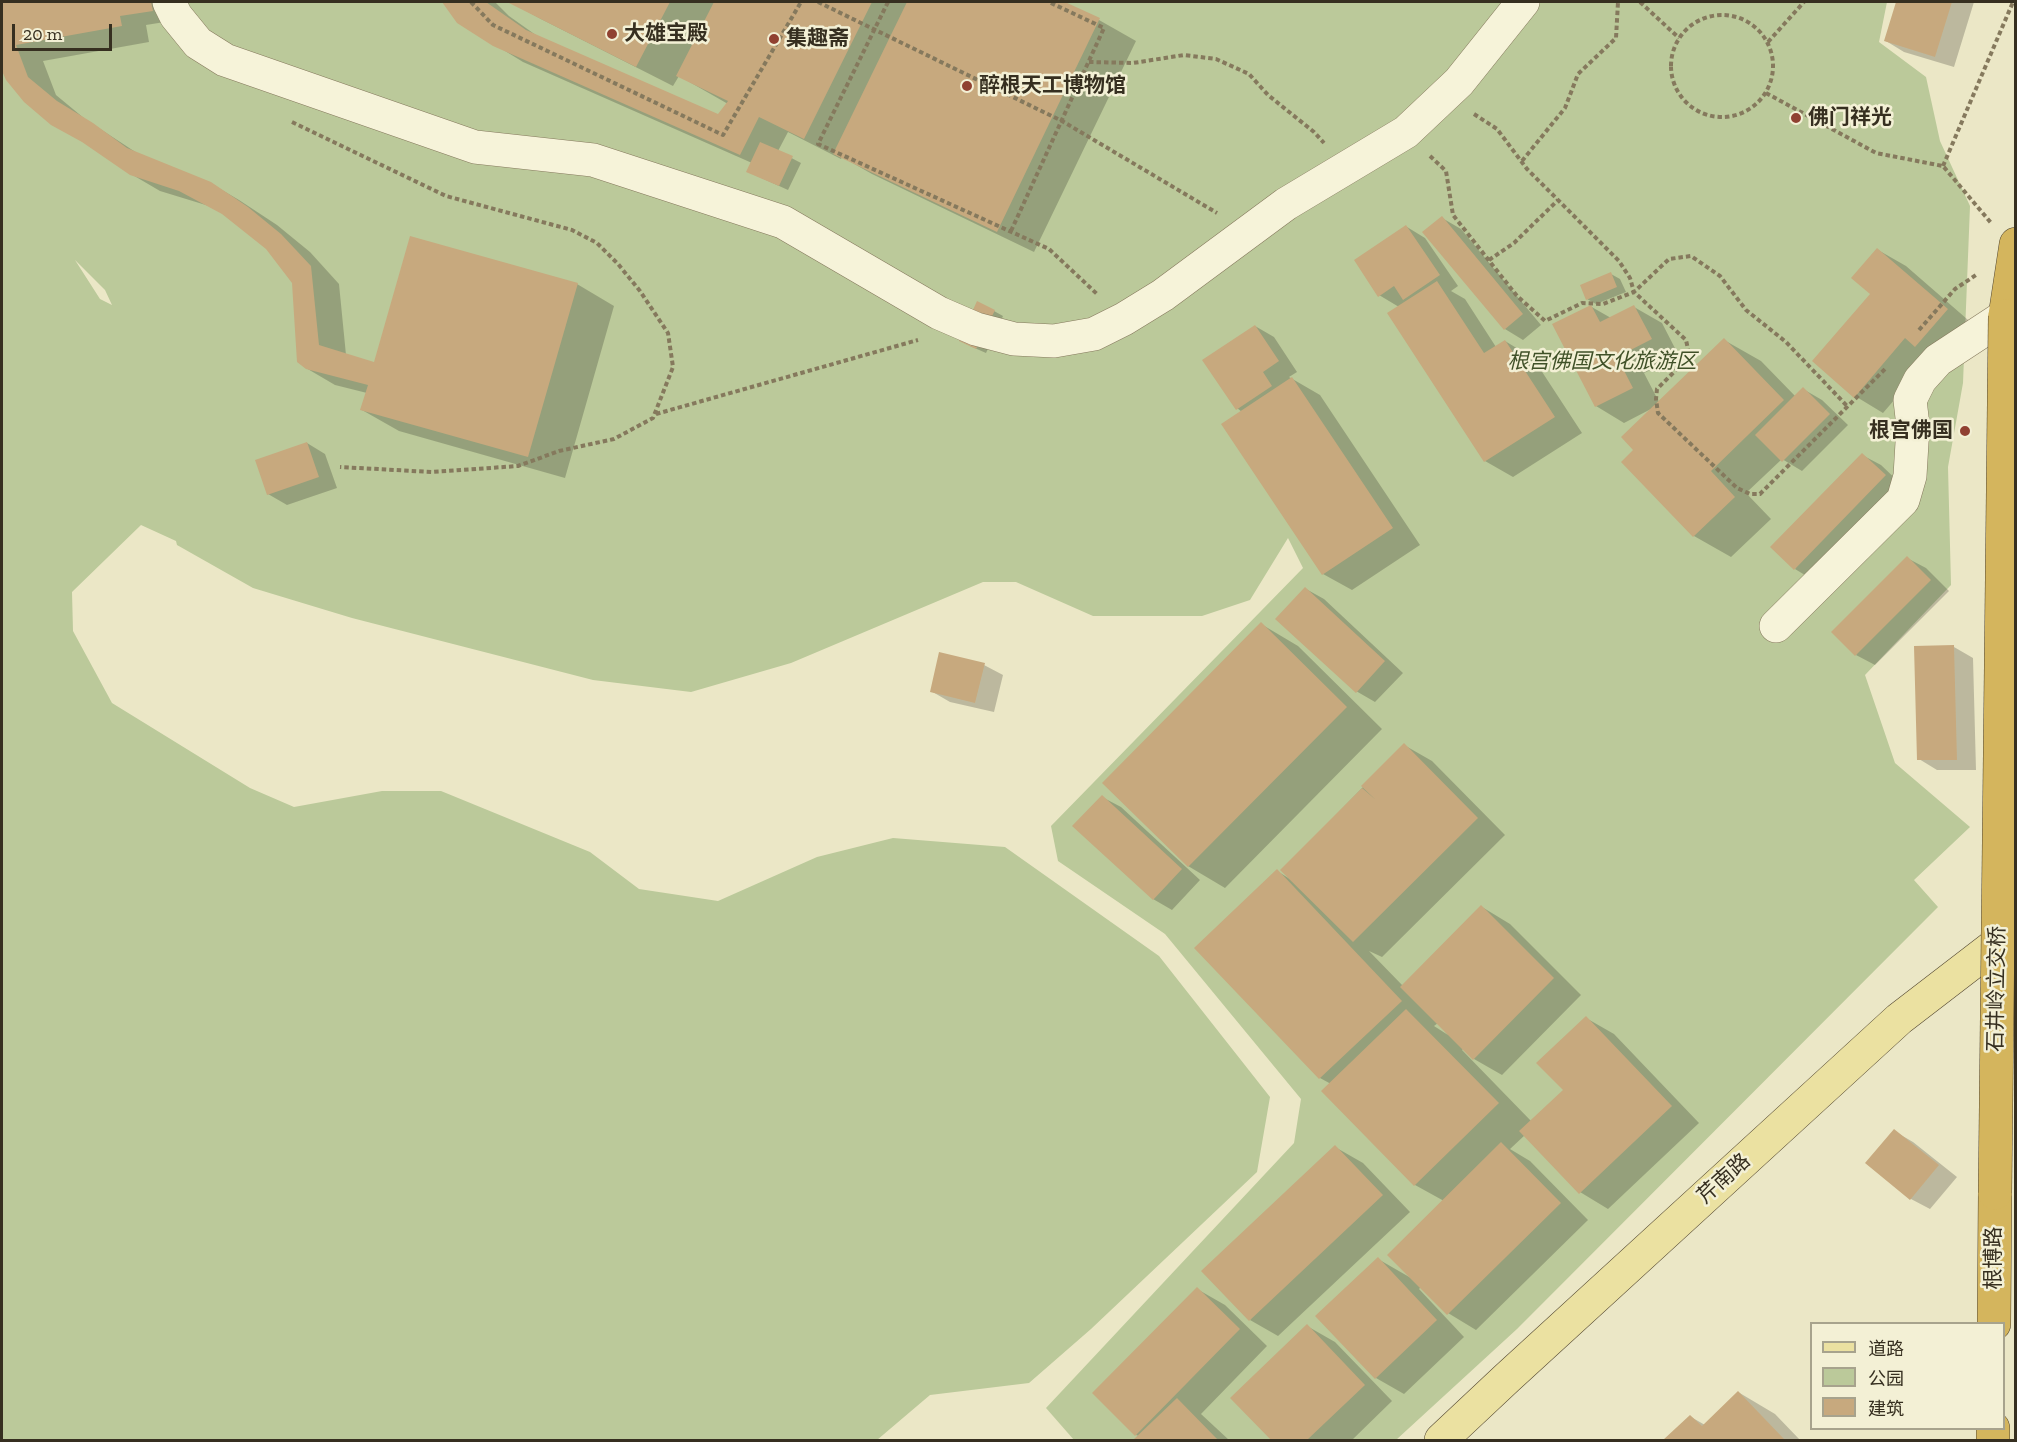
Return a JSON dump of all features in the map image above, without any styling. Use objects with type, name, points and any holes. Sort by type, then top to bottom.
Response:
[{"type":"highway","points":[[2005,316],[2015,248]]},
{"type":"highway","name":"石井岭立交桥","points":[[1995,1193],[2005,316]]},
{"type":"highway","name":"根博路","points":[[1994,1322],[1995,1193]]},
{"type":"main road","name":"芹南路","points":[[1441,1440],[1899,1019],[2016,929]]},
{"type":"lane","points":[[169,2],[176,16],[198,43],[225,60],[475,147],[592,160],[783,222],[939,313],[967,326],[1014,339],[1054,341],[1094,334],[1124,319],[1163,295],[1286,204],[1406,132],[1459,82],[1523,2]]},
{"type":"lane","points":[[1776,626],[1903,500],[1910,476],[1913,426],[1910,400],[1920,380],[1938,360],[2005,316]]},
{"type":"path","points":[[471,2],[493,25],[723,135],[801,2]]},
{"type":"path","points":[[818,2],[1062,121],[1249,232]]},
{"type":"path","points":[[888,2],[818,144],[1049,249],[1124,319]]},
{"type":"path","points":[[1011,231],[1104,28],[1049,2]]},
{"type":"path","points":[[1521,161],[1565,108],[1578,74],[1616,38],[1618,2]]},
{"type":"path","points":[[1640,2],[1679,38]]},
{"type":"path","points":[[1768,42],[1804,2]]},
{"type":"path","points":[[1943,166],[2013,2]]},
{"type":"path","points":[[1725,15],[1742,19],[1758,28],[1768,42],[1774,59],[1773,76],[1766,93],[1756,105],[1742,113],[1726,117],[1709,116],[1694,109],[1682,99],[1674,84],[1671,68],[1672,52],[1679,38],[1691,24],[1707,17],[1725,15]]},
{"type":"path","points":[[1089,62],[1133,63],[1184,55],[1216,59],[1249,74],[1268,95],[1314,132],[1347,167]]},
{"type":"path","points":[[1766,93],[1876,153],[1943,166],[2015,248],[1955,290],[1918,331]]},
{"type":"path","points":[[1446,95],[1497,129],[1521,161],[1619,261],[1630,278],[1634,292],[1686,340],[1689,354],[1657,389],[1658,413],[1737,488],[1750,494],[1760,494],[1892,361]]},
{"type":"path","points":[[291,121],[446,196],[572,230],[597,243],[640,291],[668,333],[673,367],[653,418],[614,439],[559,451],[518,466],[432,472],[340,467]]},
{"type":"path","points":[[1406,132],[1446,171],[1453,215],[1517,296],[1545,321],[1582,303],[1603,304],[1634,292],[1669,259],[1691,256],[1720,276],[1746,310],[1786,342],[1848,407]]},
{"type":"path","points":[[1489,260],[1514,243],[1558,200]]},
{"type":"path","points":[[655,414],[967,326]]},
{"type":"green space","name":"根宫佛国文化旅游区","points":[[2,2],[1887,2],[1879,42],[1926,77],[1940,141],[1970,206],[1963,383],[1948,467],[1951,585],[1865,675],[1895,763],[1970,827],[1914,880],[1938,907],[1517,1329],[1396,1440],[1074,1440],[1046,1408],[1294,1143],[1301,1099],[1165,934],[1058,861],[1051,826],[1303,568],[1288,538],[1250,600],[1202,616],[1093,616],[1016,582],[983,582],[791,663],[691,692],[593,680],[352,618],[253,588],[177,545],[176,541],[141,525],[72,592],[73,631],[112,703],[250,788],[294,807],[382,791],[441,791],[590,852],[639,889],[718,901],[817,857],[893,838],[1005,847],[1159,956],[1270,1097],[1257,1172],[1091,1329],[1029,1383],[930,1395],[877,1440],[2,1440]],"holes":[[[75,260],[105,290],[112,305],[100,299]]]},
{"type":"building","points":[[2,2],[151,2],[153,11],[120,16],[122,26],[16,45],[28,77],[57,101],[93,123],[127,148],[211,182],[248,207],[281,234],[311,266],[319,345],[374,362],[410,236],[578,283],[528,457],[360,410],[368,385],[306,369],[297,362],[292,283],[266,249],[222,214],[179,191],[130,175],[82,142],[51,125],[24,102],[6,80],[2,71]]},
{"type":"building","name":"集趣斋","points":[[442,2],[486,2],[526,30],[718,114],[728,101],[676,76],[714,2],[872,2],[804,139],[759,117],[740,155],[493,46],[457,23]]},
{"type":"building","name":"大雄宝殿","points":[[507,2],[670,2],[636,67]]},
{"type":"building","name":"醉根天工博物馆","points":[[907,2],[1065,2],[1100,18],[997,232],[833,154]]},
{"type":"building","points":[[1896,2],[1952,2],[1935,57],[1884,41]]},
{"type":"building","points":[[760,142],[793,156],[779,186],[746,172]]},
{"type":"building","points":[[1442,216],[1523,314],[1504,330],[1422,232]]},
{"type":"building","points":[[1406,225],[1440,275],[1403,300],[1394,286],[1378,297],[1354,260]]},
{"type":"building","points":[[1877,248],[1948,309],[1915,347],[1905,338],[1854,398],[1812,361],[1870,294],[1851,278]]},
{"type":"building","points":[[1611,272],[1617,287],[1586,300],[1580,285]]},
{"type":"building","points":[[1437,281],[1484,353],[1505,340],[1555,417],[1484,462],[1387,313]]},
{"type":"building","points":[[977,301],[995,310],[976,349],[959,341]]},
{"type":"building","points":[[1591,305],[1600,322],[1634,305],[1652,339],[1617,357],[1633,388],[1595,407],[1552,324]]},
{"type":"building","points":[[1255,325],[1279,361],[1263,372],[1272,386],[1236,410],[1202,360]]},
{"type":"building","points":[[1724,338],[1784,400],[1711,471],[1735,497],[1693,537],[1621,462],[1633,450],[1621,437]]},
{"type":"building","points":[[1292,377],[1393,528],[1322,575],[1221,424]]},
{"type":"building","points":[[1803,387],[1830,414],[1782,462],[1755,435]]},
{"type":"building","points":[[307,442],[319,477],[267,495],[255,460]]},
{"type":"building","points":[[1862,453],[1886,475],[1794,570],[1770,547]]},
{"type":"building","points":[[1907,556],[1931,580],[1855,656],[1831,632]]},
{"type":"building","points":[[1305,587],[1385,661],[1356,693],[1275,619]]},
{"type":"building","points":[[1261,622],[1347,707],[1188,867],[1102,783]]},
{"type":"building","points":[[1954,645],[1957,760],[1917,760],[1914,646]]},
{"type":"building","points":[[939,652],[985,663],[975,703],[930,692]]},
{"type":"building","points":[[1404,743],[1478,818],[1353,942],[1280,870],[1362,788],[1376,800],[1361,786]]},
{"type":"building","points":[[1102,795],[1182,869],[1153,900],[1072,826]]},
{"type":"building","points":[[1277,869],[1402,1001],[1319,1079],[1194,948]]},
{"type":"building","points":[[1481,905],[1554,978],[1473,1060],[1400,987]]},
{"type":"building","points":[[1406,1009],[1499,1103],[1414,1186],[1321,1091]]},
{"type":"building","points":[[1586,1016],[1672,1106],[1579,1194],[1519,1131],[1563,1090],[1536,1063]]},
{"type":"building","points":[[1894,1129],[1939,1165],[1910,1200],[1865,1163]]},
{"type":"building","points":[[1501,1142],[1561,1203],[1447,1315],[1387,1255]]},
{"type":"building","points":[[1335,1145],[1383,1195],[1249,1321],[1201,1271]]},
{"type":"building","points":[[1378,1257],[1437,1320],[1375,1379],[1315,1316]]},
{"type":"building","points":[[1197,1287],[1240,1329],[1135,1436],[1092,1393]]},
{"type":"building","points":[[1307,1324],[1365,1385],[1307,1440],[1271,1440],[1230,1398]]},
{"type":"building","points":[[1738,1391],[1785,1440],[1663,1440],[1690,1415],[1702,1426]]},
{"type":"building","points":[[1177,1398],[1218,1440],[1133,1440]]},
{"type":"place","name":"大雄宝殿","points":[[612,34]]},
{"type":"place","name":"集趣斋","points":[[774,39]]},
{"type":"place","name":"醉根天工博物馆","points":[[967,86]]},
{"type":"place","name":"佛门祥光","points":[[1796,118]]},
{"type":"place","name":"根宫佛国","points":[[1965,431]]}]
